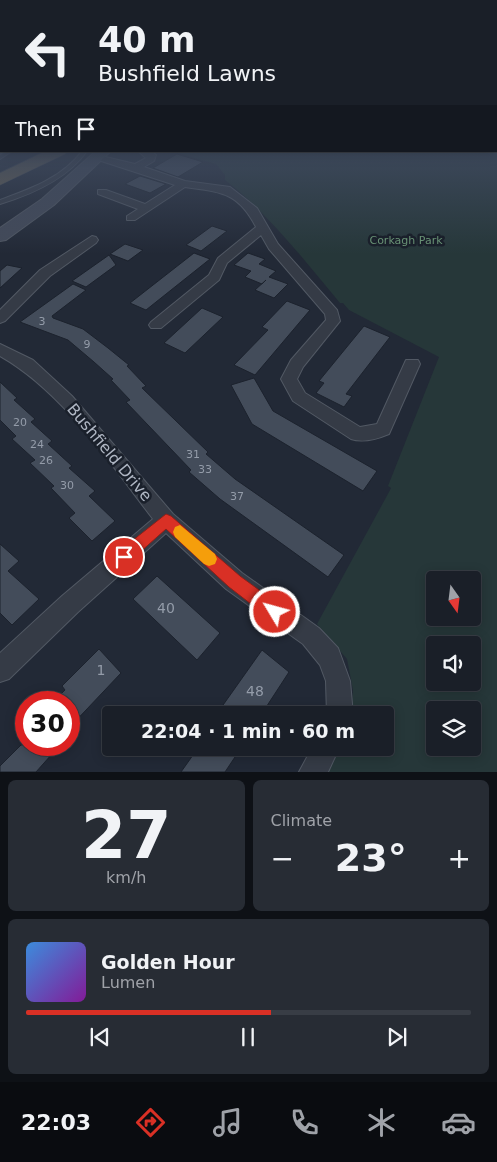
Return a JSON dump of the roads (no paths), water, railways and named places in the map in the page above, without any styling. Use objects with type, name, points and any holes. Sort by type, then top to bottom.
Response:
[{"type":"street","points":[[0,236],[48,202],[68,182]]},
{"type":"street","points":[[177,182],[226,189],[252,210],[275,249],[332,313],[334,321],[298,364],[289,379],[299,397],[357,434],[374,433],[383,429],[412,364]]},
{"type":"street","points":[[130,218],[183,184]]},
{"type":"street","points":[[102,192],[146,208]]},
{"type":"street","points":[[156,325],[214,277],[222,261],[262,228]]},
{"type":"street","points":[[0,318],[46,273],[92,240]]},
{"type":"street","name":"Bushfield Drive","points":[[0,349],[27,364],[66,400],[115,456],[166,520],[234,581],[311,636],[329,656],[338,681],[339,706]]},
{"type":"street","points":[[0,670],[70,604],[166,520]]},
{"type":"street","points":[[313,772],[322,756]]},
{"type":"lane","points":[[0,202],[47,182]]},
{"type":"park label","name":"Corkagh Park","points":[[406,240]]}]
